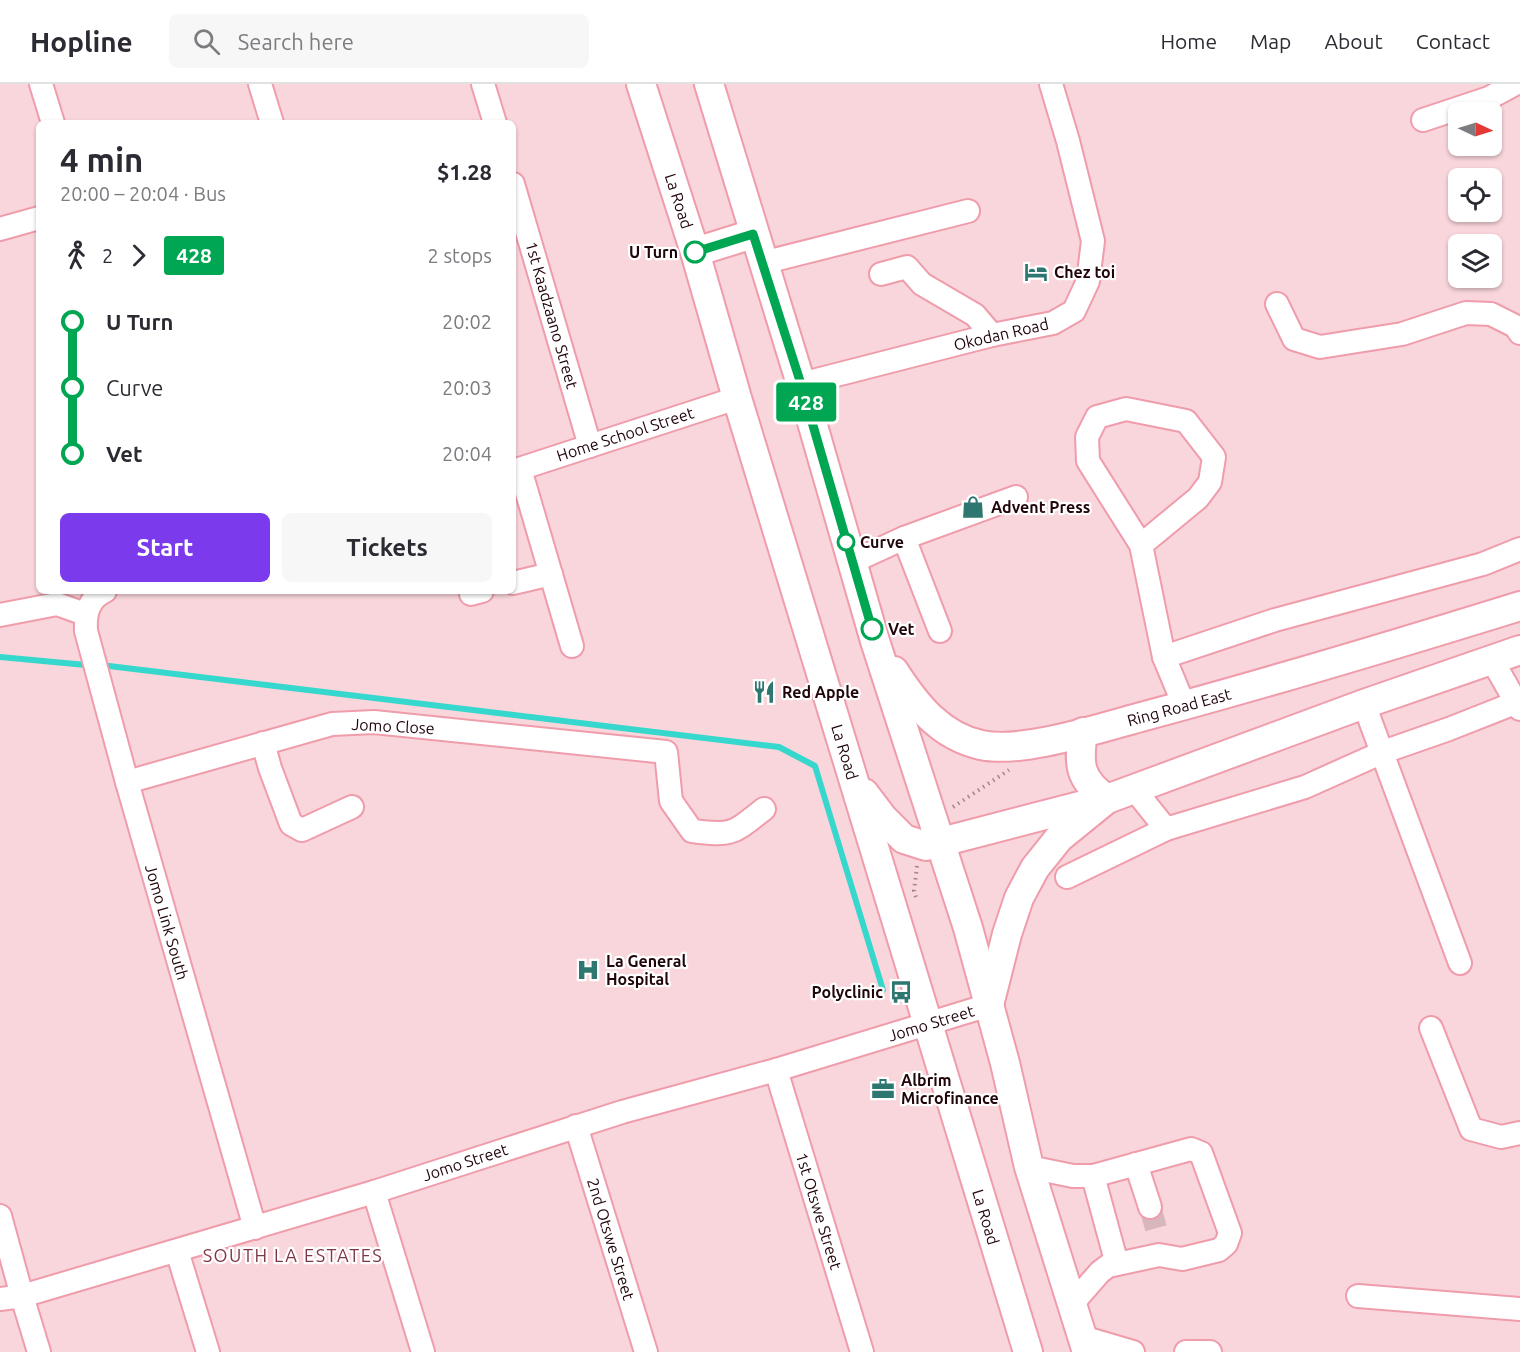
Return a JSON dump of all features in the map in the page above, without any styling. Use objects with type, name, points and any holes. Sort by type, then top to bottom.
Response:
[{"type":"main road","name":"La Road","points":[[640,84],[695,252],[737,398],[1028,1352]]},
{"type":"main road","points":[[708,84],[801,384],[875,641],[969,928],[1029,1167],[1085,1344]]},
{"type":"main road","points":[[695,252],[753,234]]},
{"type":"main road","name":"Ring Road East","points":[[875,641],[908,693],[951,735],[983,745],[1023,746],[1319,668],[1520,606]]},
{"type":"main road","points":[[852,777],[883,818],[904,839],[926,846],[1107,799],[1364,704],[1520,650]]},
{"type":"main road","points":[[1083,732],[1080,753],[1082,772],[1088,784],[1107,799]]},
{"type":"main road","points":[[989,1005],[1007,934],[1019,898],[1035,868],[1059,838],[1107,799]]},
{"type":"street","points":[[41,84],[52,120]]},
{"type":"street","points":[[260,84],[271,120]]},
{"type":"street","points":[[483,84],[494,120]]},
{"type":"street","name":"Okodan Road","points":[[801,384],[992,335],[1053,323],[1074,311],[1088,281],[1093,242],[1051,84]]},
{"type":"street","points":[[1423,120],[1489,98],[1515,84]]},
{"type":"street","name":"1st Kaadzaano Street","points":[[516,194],[590,446]]},
{"type":"street","points":[[762,263],[968,211]]},
{"type":"street","points":[[0,229],[36,219]]},
{"type":"street","points":[[881,274],[907,267],[922,284],[975,315],[992,335]]},
{"type":"street","points":[[1277,304],[1294,339],[1320,347],[1402,334],[1466,313],[1491,314],[1515,326],[1520,333]]},
{"type":"street","name":"Home School Street","points":[[517,470],[737,398]]},
{"type":"street","points":[[1141,545],[1198,498],[1210,482],[1214,457],[1186,421],[1126,409],[1097,417],[1087,436],[1088,461],[1141,545],[1164,657],[1184,705]]},
{"type":"street","points":[[517,470],[572,646]]},
{"type":"street","points":[[852,562],[904,538],[1017,497]]},
{"type":"street","points":[[904,538],[939,631]]},
{"type":"street","points":[[1164,657],[1275,620],[1483,564],[1520,549]]},
{"type":"street","points":[[516,582],[551,574]]},
{"type":"street","points":[[0,615],[57,603],[86,614],[93,600],[101,594]]},
{"type":"street","name":"Jomo Link South","points":[[86,614],[86,631],[127,782],[255,1228]]},
{"type":"street","points":[[1067,877],[1166,829],[1305,787],[1383,752],[1519,704],[1492,660]]},
{"type":"street","points":[[1364,704],[1460,963]]},
{"type":"street","name":"Jomo Close","points":[[127,782],[332,724],[375,722],[666,752],[671,801],[692,831],[719,834],[735,832],[764,809]]},
{"type":"street","points":[[263,743],[291,824],[302,830],[352,807]]},
{"type":"street","points":[[1134,789],[1166,829]]},
{"type":"street","name":"Jomo Street","points":[[11,1298],[255,1228],[576,1126],[776,1070],[989,1005]]},
{"type":"street","points":[[1431,1028],[1471,1129],[1501,1137],[1520,1133]]},
{"type":"street","name":"1st Otswe Street","points":[[776,1070],[862,1352]]},
{"type":"street","name":"2nd Otswe Street","points":[[576,1126],[646,1352]]},
{"type":"street","points":[[1029,1167],[1073,1176],[1093,1176],[1191,1149],[1197,1150],[1201,1153],[1230,1233],[1226,1244],[1219,1250],[1182,1258],[1162,1245],[1103,1268],[1072,1304]]},
{"type":"street","points":[[1136,1164],[1150,1207]]},
{"type":"street","points":[[1093,1176],[1117,1264]]},
{"type":"street","points":[[374,1192],[423,1352]]},
{"type":"street","points":[[0,1216],[11,1298],[39,1352]]},
{"type":"street","points":[[177,1251],[208,1352]]},
{"type":"street","points":[[1358,1296],[1520,1309]]},
{"type":"street","points":[[1085,1344],[1133,1352]]},
{"type":"street","points":[[1186,1352],[1210,1352]]},
{"type":"waterway","points":[[0,657],[86,665]]},
{"type":"waterway","points":[[109,666],[779,747],[815,766],[883,990]]},
{"type":"tunnel","points":[[1150,1207],[1158,1235]]},
{"type":"bus line","name":"428","points":[[695,252],[753,234],[801,384],[872,629]]},
{"type":"place","name":"U Turn","points":[[695,252]]},
{"type":"place","name":"Chez toi","points":[[1036,272]]},
{"type":"place","name":"Advent Press","points":[[973,507]]},
{"type":"place","name":"Curve","points":[[846,542]]},
{"type":"place","name":"Vet","points":[[872,629]]},
{"type":"place","name":"Red Apple","points":[[764,692]]},
{"type":"place","name":"La General Hospital","points":[[588,970]]},
{"type":"place","name":"Polyclinic","points":[[901,992]]},
{"type":"place","name":"Albrim Microfinance","points":[[883,1089]]},
{"type":"district","name":"SOUTH LA ESTATES","points":[[293,1255]]}]
